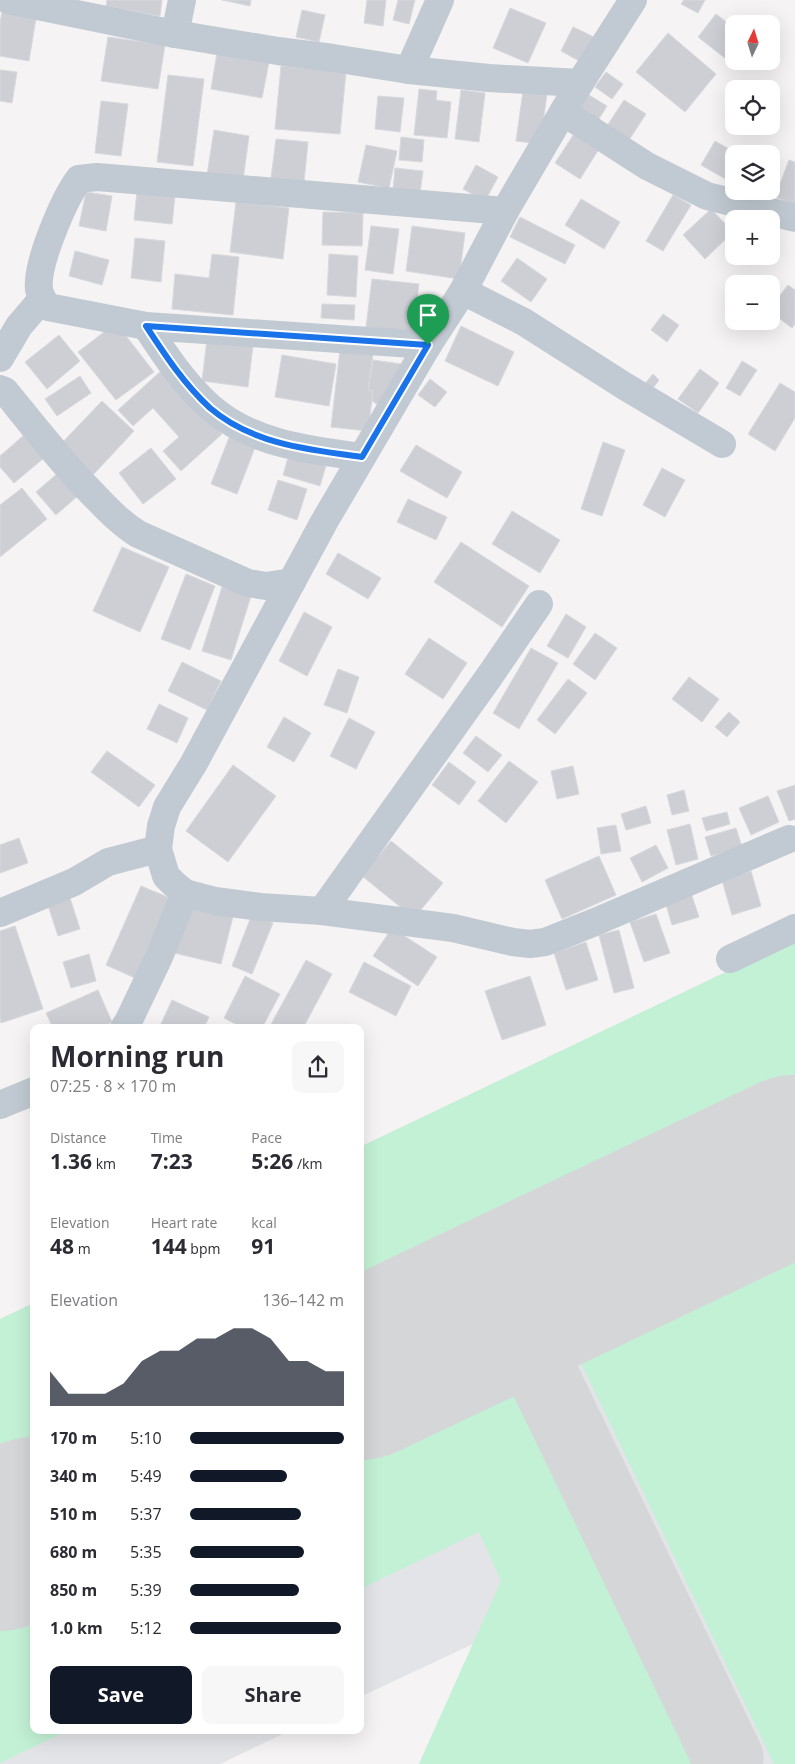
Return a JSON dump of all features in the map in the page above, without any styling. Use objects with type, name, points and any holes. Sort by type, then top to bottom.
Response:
[{"type":"street","points":[[8,0],[175,34],[278,51],[409,70],[489,78],[580,83]]},
{"type":"street","points":[[175,34],[182,0]]},
{"type":"street","points":[[409,70],[440,0]]},
{"type":"street","points":[[633,0],[580,83],[506,211],[464,291],[428,345],[324,522],[194,763],[167,807],[161,826],[158,849],[166,876],[185,893],[215,901],[260,907],[322,911],[453,928],[530,944],[545,942],[595,922],[789,839]]},
{"type":"street","points":[[563,112],[647,166],[707,196],[795,218]]},
{"type":"street","points":[[428,345],[146,326],[48,307],[42,299],[39,290],[40,276],[45,255],[60,214],[79,179],[98,177],[506,211]]},
{"type":"street","points":[[464,291],[524,322],[626,387],[722,444]]},
{"type":"street","points":[[0,358],[19,326],[42,299]]},
{"type":"street","points":[[146,326],[188,384],[212,409],[251,434],[276,443],[314,451],[362,457]]},
{"type":"street","points":[[0,389],[4,391],[66,466],[114,517],[138,534],[248,583],[266,586],[292,582]]},
{"type":"street","points":[[322,911],[539,604]]},
{"type":"street","points":[[0,913],[74,882],[108,862],[158,849]]},
{"type":"street","points":[[127,1024],[160,956],[185,893]]},
{"type":"street","points":[[730,959],[795,928]]},
{"type":"street","points":[[0,1105],[30,1093]]},
{"type":"shaded area","points":[[795,939],[795,1764],[419,1764],[473,1644],[364,1695],[364,1145]]},
{"type":"shaded area","points":[[30,1305],[30,1734],[283,1734],[220,1764],[0,1764],[0,1319]]},
{"type":"green space","points":[[795,939],[795,1101],[364,1303],[364,1145]]},
{"type":"green space","points":[[795,1227],[795,1764],[774,1764],[567,1334]]},
{"type":"green space","points":[[30,1305],[30,1461],[0,1474],[0,1319]]},
{"type":"green space","points":[[503,1363],[698,1764],[419,1764],[501,1581],[479,1532],[364,1587],[364,1430]]},
{"type":"green space","points":[[30,1591],[30,1734],[61,1734],[0,1763],[0,1605]]},
{"type":"building","points":[[107,0],[162,0],[160,16],[106,6]]},
{"type":"building","points":[[222,0],[251,0],[250,6]]},
{"type":"building","points":[[367,0],[386,0],[383,26],[364,23]]},
{"type":"building","points":[[398,0],[415,0],[409,24],[393,20]]},
{"type":"building","points":[[684,0],[705,0],[698,13],[681,4]]},
{"type":"building","points":[[3,6],[37,12],[29,61],[0,56],[0,23]]},
{"type":"building","points":[[510,8],[546,23],[528,63],[493,48]]},
{"type":"building","points":[[302,10],[325,15],[319,42],[296,37]]},
{"type":"building","points":[[716,14],[725,21],[725,58],[698,37]]},
{"type":"building","points":[[573,27],[594,37],[581,62],[561,51]]},
{"type":"building","points":[[668,33],[716,74],[685,112],[636,72]]},
{"type":"building","points":[[108,37],[165,45],[158,89],[101,81]]},
{"type":"building","points":[[217,53],[269,62],[262,98],[211,89]]},
{"type":"building","points":[[281,66],[346,72],[340,134],[275,129]]},
{"type":"building","points":[[0,70],[17,72],[12,103],[0,101]]},
{"type":"building","points":[[606,72],[623,84],[612,99],[595,87]]},
{"type":"building","points":[[168,75],[204,79],[193,166],[157,162]]},
{"type":"building","points":[[419,89],[437,91],[436,100],[451,102],[447,138],[414,135]]},
{"type":"building","points":[[461,90],[485,93],[479,142],[455,139]]},
{"type":"building","points":[[523,91],[547,94],[540,144],[516,141]]},
{"type":"building","points":[[589,95],[607,106],[597,122],[579,111]]},
{"type":"building","points":[[378,96],[404,98],[400,132],[375,129]]},
{"type":"building","points":[[624,100],[646,114],[629,140],[607,126]]},
{"type":"building","points":[[101,101],[128,104],[121,156],[95,153]]},
{"type":"building","points":[[214,130],[249,136],[243,180],[207,175]]},
{"type":"building","points":[[574,134],[599,149],[580,179],[555,163]]},
{"type":"building","points":[[401,137],[424,140],[422,162],[399,160]]},
{"type":"building","points":[[276,139],[308,142],[304,182],[271,178]]},
{"type":"building","points":[[715,141],[725,147],[725,179],[701,165]]},
{"type":"building","points":[[366,145],[397,151],[389,188],[358,182]]},
{"type":"building","points":[[789,160],[795,162],[795,205],[780,199],[780,184]]},
{"type":"building","points":[[476,165],[498,177],[485,201],[463,189]]},
{"type":"building","points":[[395,168],[423,171],[420,193],[393,190]]},
{"type":"building","points":[[86,192],[112,196],[106,231],[79,226]]},
{"type":"building","points":[[137,192],[175,196],[172,224],[134,220]]},
{"type":"building","points":[[673,195],[691,205],[663,251],[646,241]]},
{"type":"building","points":[[581,199],[620,222],[604,249],[565,225]]},
{"type":"building","points":[[236,202],[289,208],[283,259],[230,252]]},
{"type":"building","points":[[711,209],[725,224],[725,240],[705,259],[683,235]]},
{"type":"building","points":[[323,212],[363,213],[362,246],[322,245]]},
{"type":"building","points":[[520,217],[575,245],[565,264],[510,237]]},
{"type":"building","points":[[371,226],[399,229],[393,274],[365,270]]},
{"type":"building","points":[[412,226],[465,233],[459,279],[406,271]]},
{"type":"building","points":[[135,238],[165,241],[161,282],[131,278]]},
{"type":"building","points":[[75,251],[109,260],[102,285],[69,276]]},
{"type":"building","points":[[212,254],[239,257],[233,315],[172,309],[175,274],[209,278]]},
{"type":"building","points":[[329,254],[358,256],[356,297],[327,295]]},
{"type":"building","points":[[517,258],[547,279],[531,302],[501,281]]},
{"type":"building","points":[[372,279],[419,284],[413,332],[366,327]]},
{"type":"building","points":[[788,285],[795,290],[795,324],[792,328],[780,319],[780,295]]},
{"type":"building","points":[[322,304],[355,305],[354,320],[321,318]]},
{"type":"building","points":[[663,314],[679,325],[667,342],[651,330]]},
{"type":"building","points":[[116,323],[154,372],[116,400],[78,352]]},
{"type":"building","points":[[461,326],[514,352],[498,386],[445,361]]},
{"type":"building","points":[[59,335],[80,361],[47,389],[25,362]]},
{"type":"building","points":[[207,339],[253,345],[248,387],[202,381]]},
{"type":"building","points":[[340,350],[373,354],[368,390],[373,391],[368,431],[331,427]]},
{"type":"building","points":[[282,355],[336,364],[329,406],[275,397]]},
{"type":"building","points":[[373,360],[408,365],[380,406],[372,401],[373,391],[368,390]]},
{"type":"building","points":[[742,361],[757,370],[740,396],[726,388]]},
{"type":"building","points":[[700,369],[719,383],[698,413],[678,399]]},
{"type":"building","points":[[162,370],[222,434],[181,471],[163,451],[179,437],[153,408],[133,426],[118,410]]},
{"type":"building","points":[[653,374],[659,380],[650,392],[643,386]]},
{"type":"building","points":[[80,376],[91,393],[57,416],[45,399]]},
{"type":"building","points":[[430,379],[447,392],[435,407],[418,395]]},
{"type":"building","points":[[780,383],[795,392],[795,418],[775,451],[748,434]]},
{"type":"building","points":[[102,401],[134,431],[92,476],[59,446]]},
{"type":"building","points":[[24,435],[44,458],[14,483],[0,467],[0,456]]},
{"type":"building","points":[[230,435],[256,445],[237,494],[211,484]]},
{"type":"building","points":[[603,442],[625,450],[602,516],[581,509]]},
{"type":"building","points":[[416,445],[462,472],[447,498],[400,471]]},
{"type":"building","points":[[151,448],[176,479],[143,504],[119,473]]},
{"type":"building","points":[[290,451],[327,462],[320,486],[283,475]]},
{"type":"building","points":[[662,468],[685,480],[665,517],[643,505]]},
{"type":"building","points":[[59,472],[80,494],[56,515],[36,492]]},
{"type":"building","points":[[278,480],[307,489],[297,520],[268,510]]},
{"type":"building","points":[[22,488],[47,519],[0,557],[0,505]]},
{"type":"building","points":[[408,499],[447,517],[436,540],[397,522]]},
{"type":"building","points":[[512,511],[560,540],[540,573],[492,544]]},
{"type":"building","points":[[461,542],[529,586],[502,627],[434,582]]},
{"type":"building","points":[[122,547],[169,567],[140,632],[93,611]]},
{"type":"building","points":[[338,553],[381,578],[368,599],[326,574]]},
{"type":"building","points":[[186,574],[215,586],[190,650],[161,639]]},
{"type":"building","points":[[222,587],[251,596],[231,660],[202,651]]},
{"type":"building","points":[[304,612],[332,627],[307,676],[279,661]]},
{"type":"building","points":[[566,614],[586,627],[568,658],[547,646]]},
{"type":"building","points":[[595,633],[617,648],[595,680],[573,664]]},
{"type":"building","points":[[429,638],[467,663],[443,699],[405,674]]},
{"type":"building","points":[[531,648],[558,663],[519,729],[493,713]]},
{"type":"building","points":[[182,662],[221,681],[207,710],[168,691]]},
{"type":"building","points":[[338,669],[359,677],[347,713],[324,705]]},
{"type":"building","points":[[689,677],[719,699],[702,722],[672,699]]},
{"type":"building","points":[[568,679],[587,693],[555,734],[537,720]]},
{"type":"building","points":[[159,704],[188,718],[177,743],[147,729]]},
{"type":"building","points":[[729,712],[740,722],[727,737],[715,727]]},
{"type":"building","points":[[284,717],[311,733],[294,762],[267,747]]},
{"type":"building","points":[[349,718],[375,732],[356,769],[330,756]]},
{"type":"building","points":[[476,736],[502,755],[488,772],[463,753]]},
{"type":"building","points":[[107,751],[155,785],[139,807],[91,772]]},
{"type":"building","points":[[509,761],[538,782],[506,823],[478,801]]},
{"type":"building","points":[[449,762],[476,782],[459,805],[432,785]]},
{"type":"building","points":[[233,765],[276,796],[228,862],[186,831]]},
{"type":"building","points":[[573,766],[579,794],[557,799],[551,771]]},
{"type":"building","points":[[795,785],[795,819],[789,821],[777,791]]},
{"type":"building","points":[[684,790],[689,811],[672,815],[667,795]]},
{"type":"building","points":[[768,796],[779,822],[751,835],[739,808]]},
{"type":"building","points":[[646,806],[651,823],[626,830],[621,814]]},
{"type":"building","points":[[727,812],[730,824],[706,831],[702,818]]},
{"type":"building","points":[[690,824],[698,859],[676,865],[667,830]]},
{"type":"building","points":[[616,825],[621,851],[601,854],[597,828]]},
{"type":"building","points":[[736,828],[742,847],[711,856],[705,837]]},
{"type":"building","points":[[19,838],[28,863],[0,873],[0,845]]},
{"type":"building","points":[[391,841],[443,883],[414,918],[362,876]]},
{"type":"building","points":[[656,845],[668,868],[642,882],[630,858]]},
{"type":"building","points":[[599,856],[616,895],[562,919],[545,880]]},
{"type":"building","points":[[751,871],[761,906],[732,915],[722,880]]},
{"type":"building","points":[[141,886],[170,898],[135,978],[106,965]]},
{"type":"building","points":[[691,893],[699,917],[672,925],[665,901]]},
{"type":"building","points":[[69,895],[80,929],[58,936],[47,902]]},
{"type":"building","points":[[187,902],[234,913],[221,964],[174,953]]},
{"type":"building","points":[[252,914],[273,923],[252,974],[232,966]]},
{"type":"building","points":[[656,914],[670,953],[644,962],[630,922]]},
{"type":"building","points":[[15,926],[43,1009],[1,1023],[0,931]]},
{"type":"building","points":[[392,928],[437,957],[418,986],[373,956]]},
{"type":"building","points":[[619,930],[634,988],[614,993],[599,935]]},
{"type":"building","points":[[586,942],[598,980],[566,990],[554,953]]},
{"type":"building","points":[[89,954],[96,981],[71,988],[63,962]]},
{"type":"building","points":[[306,960],[332,974],[305,1024],[271,1024]]},
{"type":"building","points":[[364,962],[411,986],[396,1016],[349,992]]},
{"type":"building","points":[[245,976],[280,994],[264,1024],[235,1024],[224,1018]]},
{"type":"building","points":[[530,976],[546,1025],[502,1040],[485,991]]},
{"type":"building","points":[[98,990],[112,1022],[108,1024],[51,1024],[46,1013]]},
{"type":"building","points":[[172,1000],[209,1017],[206,1024],[161,1024]]},
{"type":"taxiway","points":[[507,1301],[728,1758]]},
{"type":"runway","points":[[364,1369],[795,1164]]},
{"type":"runway","points":[[0,1542],[30,1528]]},
{"type":"route","points":[[146,326],[309,338],[428,345],[362,457],[314,451],[276,443],[251,434],[212,409],[200,398],[171,362],[146,326]]}]
